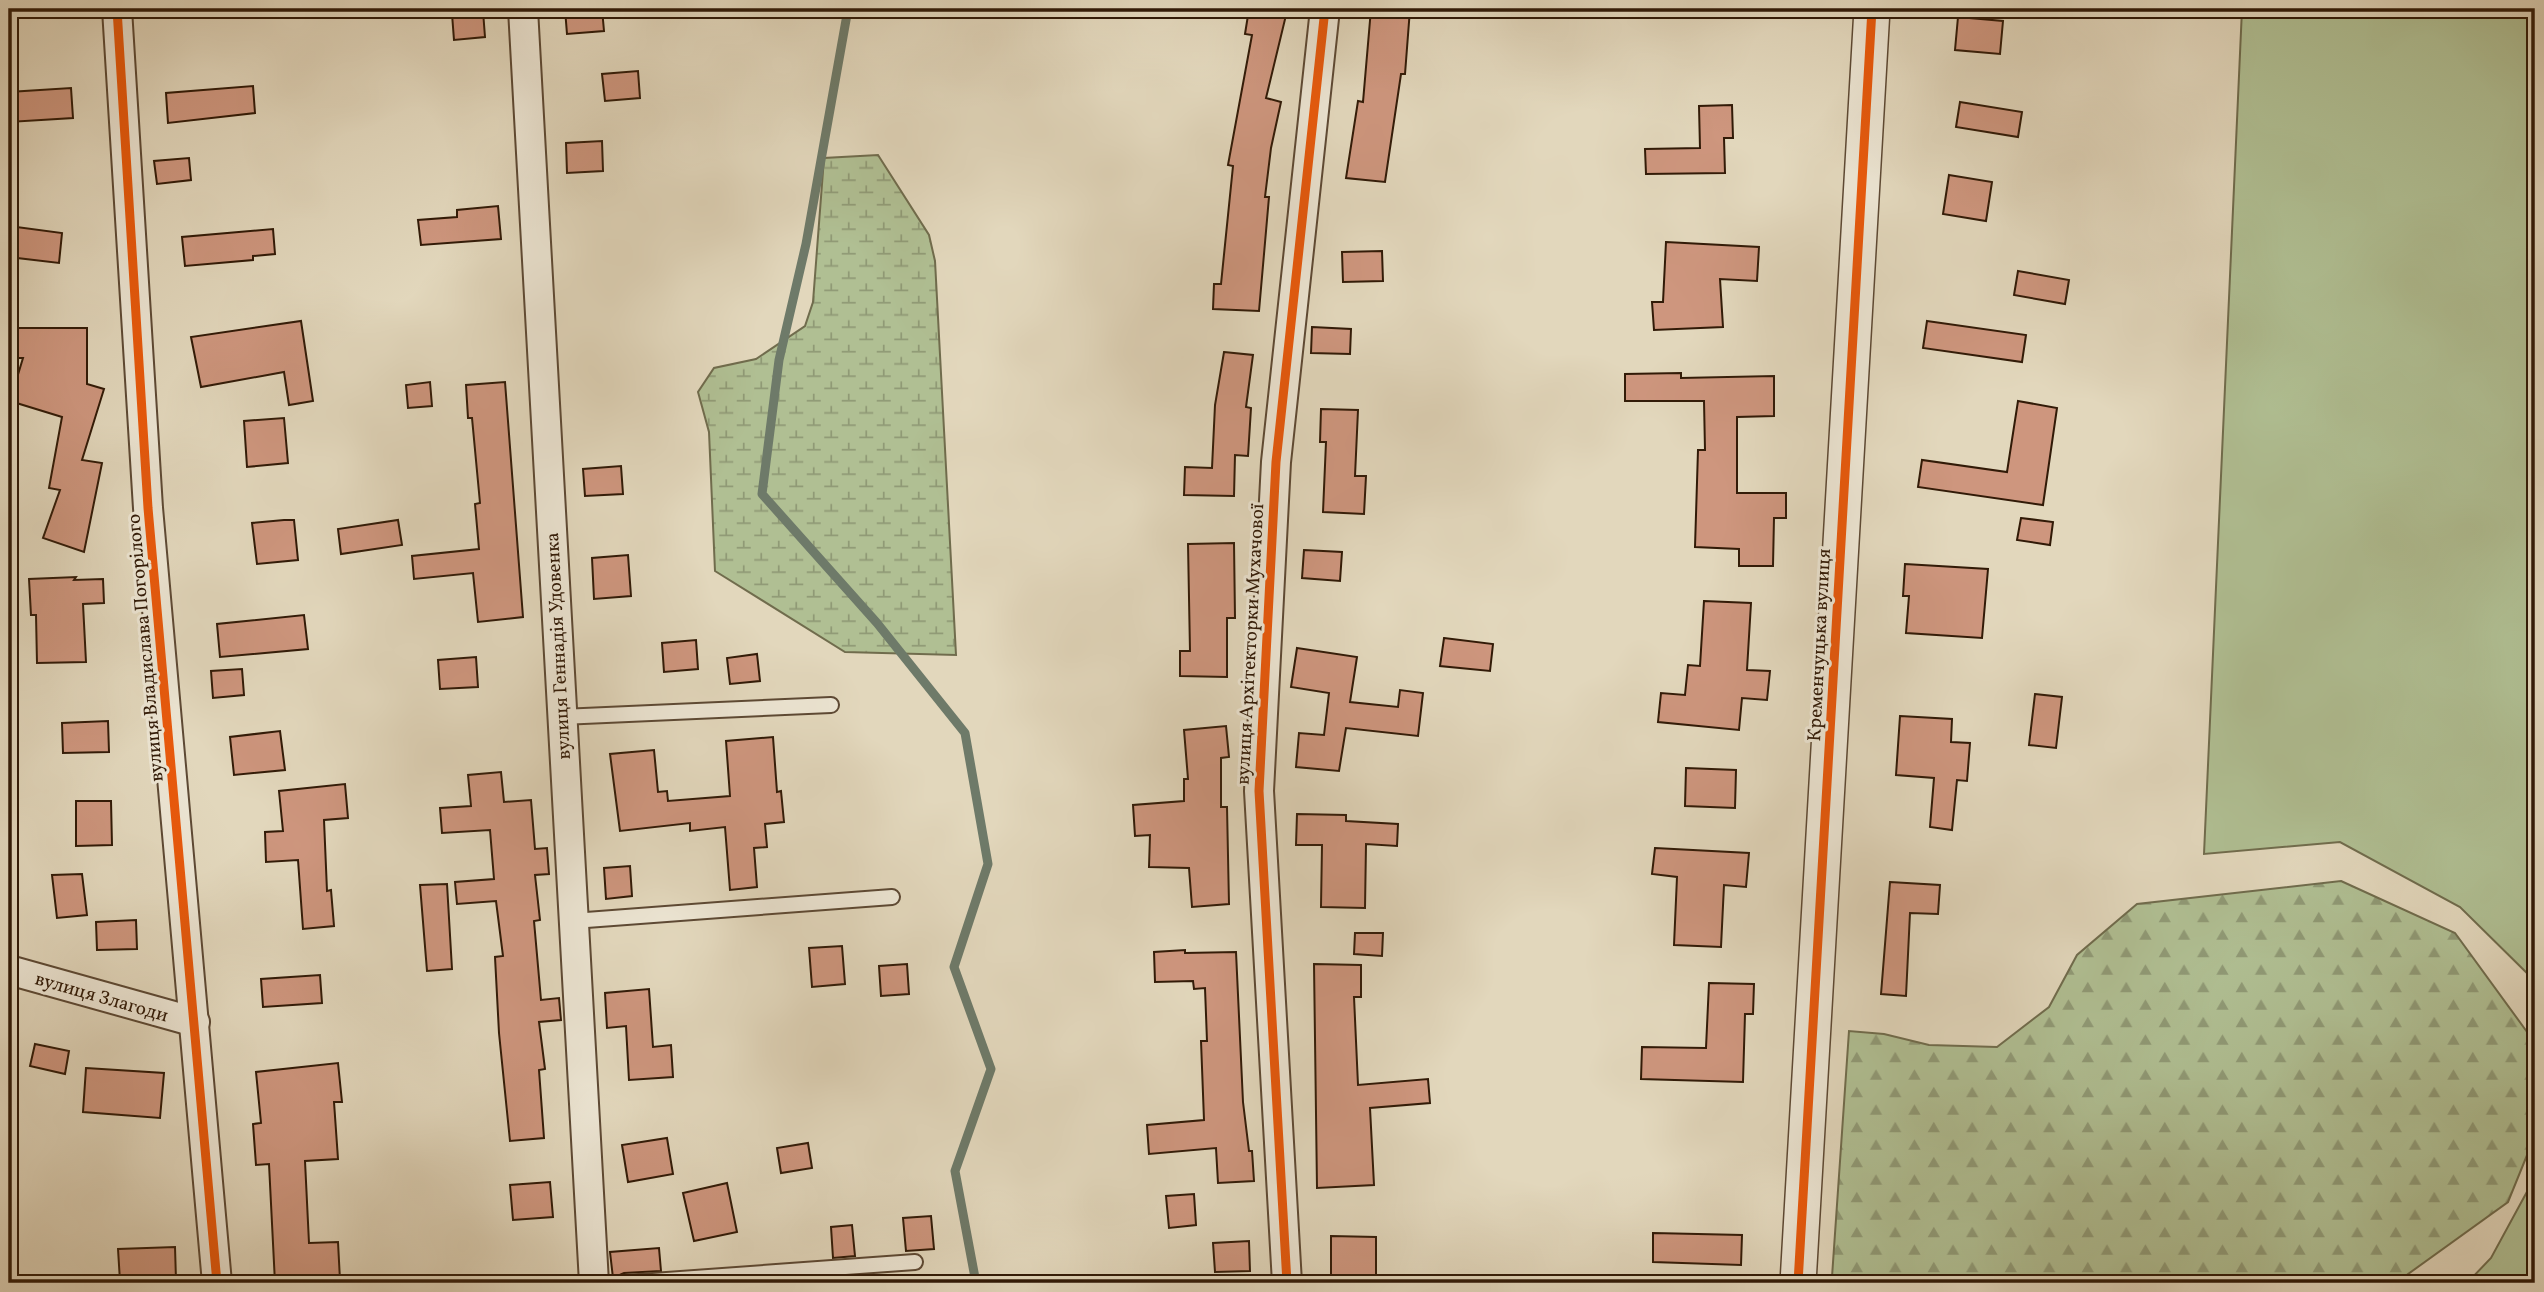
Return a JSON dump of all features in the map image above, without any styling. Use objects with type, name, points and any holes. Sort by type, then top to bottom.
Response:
[{"type":"street","name":"вулиця Владислава Погорілого","points":[[117,9],[148,509],[217,1283]]},
{"type":"street","name":"вулиця Геннадія Удовенка","points":[[523,9],[594,1283]]},
{"type":"street","name":"вулиця Архітекторки Мухачової","points":[[1287,1283],[1259,791],[1276,462],[1325,9]]},
{"type":"street","name":"Кременчуцька вулиця","points":[[1798,1283],[1872,9]]},
{"type":"street","name":"вулиця Злагоди","points":[[9,970],[195,1022]]},
{"type":"lane","points":[[561,717],[831,705]]},
{"type":"lane","points":[[573,921],[892,897]]},
{"type":"lane","points":[[625,1283],[915,1262]]},
{"type":"green space","points":[[2242,9],[2535,9],[2535,981],[2460,907],[2340,842],[2204,854]]},
{"type":"green space","points":[[878,155],[929,235],[935,261],[956,655],[845,652],[715,571],[709,432],[698,392],[714,368],[756,359],[805,326],[813,302],[824,158]]},
{"type":"green space","points":[[2341,881],[2455,933],[2530,1036],[2534,1138],[2508,1202],[2397,1282],[1890,1283],[1832,1277],[1849,1031],[1884,1034],[1929,1045],[1997,1047],[2049,1007],[2077,955],[2137,904]]},
{"type":"green space","points":[[2535,1177],[2535,1283],[2467,1283],[2491,1258]]},
{"type":"building","points":[[565,9],[602,9],[604,31],[567,34]]},
{"type":"building","points":[[1249,9],[1287,11],[1266,98],[1281,102],[1271,148],[1265,197],[1269,197],[1259,311],[1213,309],[1214,284],[1221,284],[1233,166],[1228,165],[1252,35],[1245,34]]},
{"type":"building","points":[[1371,9],[1410,9],[1405,74],[1401,74],[1385,182],[1346,178],[1358,101],[1363,102]]},
{"type":"building","points":[[483,11],[485,37],[454,40],[452,14]]},
{"type":"building","points":[[1958,17],[2003,21],[2000,54],[1955,50]]},
{"type":"building","points":[[638,71],[640,98],[605,101],[602,74]]},
{"type":"building","points":[[253,86],[255,113],[168,123],[166,93]]},
{"type":"building","points":[[71,88],[73,118],[9,122],[9,92]]},
{"type":"building","points":[[1960,102],[2022,112],[2018,137],[1956,127]]},
{"type":"building","points":[[1732,105],[1733,138],[1724,138],[1725,173],[1646,174],[1645,149],[1700,148],[1699,106]]},
{"type":"building","points":[[602,141],[603,171],[567,173],[566,143]]},
{"type":"building","points":[[189,158],[191,180],[157,184],[154,161]]},
{"type":"building","points":[[1949,175],[1992,182],[1986,221],[1943,214]]},
{"type":"building","points":[[498,206],[501,239],[421,245],[418,220],[457,217],[457,210]]},
{"type":"building","points":[[9,226],[62,233],[59,263],[9,257]]},
{"type":"building","points":[[273,229],[275,254],[253,256],[253,260],[185,266],[182,237]]},
{"type":"building","points":[[1666,242],[1759,247],[1757,281],[1720,279],[1723,327],[1654,330],[1652,302],[1663,302]]},
{"type":"building","points":[[1382,251],[1383,281],[1343,282],[1342,252]]},
{"type":"building","points":[[2018,271],[2069,280],[2065,304],[2014,295]]},
{"type":"building","points":[[301,321],[313,401],[289,405],[284,372],[201,387],[191,337]]},
{"type":"building","points":[[1927,321],[2026,335],[2022,362],[1923,348]]},
{"type":"building","points":[[1312,327],[1351,329],[1350,354],[1311,353]]},
{"type":"building","points":[[13,328],[87,328],[87,384],[104,389],[82,460],[102,463],[84,552],[43,538],[60,490],[49,488],[62,417],[10,401],[23,358],[13,358]]},
{"type":"building","points":[[1224,352],[1253,355],[1246,407],[1251,408],[1248,456],[1235,455],[1234,496],[1184,495],[1185,467],[1212,468],[1215,405]]},
{"type":"building","points":[[1681,373],[1681,378],[1774,376],[1774,416],[1737,417],[1737,493],[1786,493],[1786,518],[1774,518],[1773,566],[1739,566],[1739,549],[1695,547],[1698,450],[1705,450],[1704,401],[1625,401],[1625,374]]},
{"type":"building","points":[[430,382],[432,406],[408,408],[406,385]]},
{"type":"building","points":[[505,382],[523,617],[478,622],[473,573],[414,579],[412,556],[479,549],[475,504],[480,503],[466,385]]},
{"type":"building","points":[[2018,401],[2057,408],[2043,505],[1918,487],[1922,460],[2007,472]]},
{"type":"building","points":[[1321,409],[1358,410],[1355,476],[1366,476],[1364,514],[1323,512],[1326,442],[1320,442]]},
{"type":"building","points":[[284,418],[288,463],[247,467],[244,421]]},
{"type":"building","points":[[621,466],[623,494],[585,496],[583,469]]},
{"type":"building","points":[[2021,518],[2053,522],[2050,545],[2017,540]]},
{"type":"building","points":[[294,520],[298,560],[257,564],[252,523]]},
{"type":"building","points":[[398,520],[402,545],[341,554],[338,529]]},
{"type":"building","points":[[1234,543],[1235,618],[1227,618],[1227,677],[1180,676],[1180,651],[1190,651],[1188,544]]},
{"type":"building","points":[[1304,550],[1342,552],[1340,581],[1302,578]]},
{"type":"building","points":[[628,555],[631,596],[594,599],[592,558]]},
{"type":"building","points":[[1905,564],[1988,569],[1982,638],[1906,633],[1909,596],[1903,596]]},
{"type":"building","points":[[76,577],[74,580],[103,579],[104,603],[83,604],[86,662],[37,663],[36,615],[31,615],[29,579]]},
{"type":"building","points":[[1704,601],[1751,603],[1747,670],[1770,671],[1767,700],[1742,698],[1739,730],[1658,722],[1661,693],[1685,695],[1688,665],[1700,666]]},
{"type":"building","points":[[304,615],[308,649],[220,657],[217,624]]},
{"type":"building","points":[[1444,638],[1493,644],[1490,671],[1440,666]]},
{"type":"building","points":[[696,640],[698,669],[664,672],[662,643]]},
{"type":"building","points":[[1297,648],[1357,657],[1350,702],[1398,707],[1400,690],[1423,693],[1418,736],[1346,728],[1339,771],[1296,767],[1299,733],[1324,735],[1329,693],[1291,687]]},
{"type":"building","points":[[757,654],[760,681],[730,684],[727,658]]},
{"type":"building","points":[[476,657],[478,687],[440,689],[438,660]]},
{"type":"building","points":[[242,669],[244,695],[213,698],[211,671]]},
{"type":"building","points":[[2035,694],[2062,697],[2056,748],[2029,745]]},
{"type":"building","points":[[1900,716],[1952,719],[1951,742],[1970,743],[1967,781],[1957,780],[1952,830],[1930,827],[1934,778],[1896,775]]},
{"type":"building","points":[[108,721],[109,752],[63,753],[62,723]]},
{"type":"building","points":[[1226,726],[1229,757],[1221,758],[1221,807],[1227,807],[1229,904],[1192,907],[1189,868],[1149,867],[1150,835],[1135,836],[1133,805],[1184,801],[1184,779],[1188,779],[1184,730]]},
{"type":"building","points":[[280,731],[285,770],[234,775],[230,737]]},
{"type":"building","points":[[773,737],[777,792],[781,791],[784,822],[765,824],[767,847],[754,848],[757,887],[730,890],[725,827],[690,831],[690,823],[620,831],[610,754],[654,750],[658,792],[667,791],[668,801],[730,796],[726,741]]},
{"type":"building","points":[[1686,768],[1736,770],[1735,808],[1685,806]]},
{"type":"building","points":[[501,772],[504,802],[531,800],[535,849],[547,848],[549,874],[535,875],[540,920],[534,921],[541,1000],[559,998],[561,1020],[539,1022],[545,1069],[539,1070],[544,1138],[510,1141],[499,1033],[495,957],[503,956],[496,901],[457,904],[455,882],[494,879],[490,830],[442,833],[440,808],[471,806],[468,775]]},
{"type":"building","points":[[345,784],[348,818],[324,820],[327,891],[331,890],[334,926],[303,929],[298,860],[266,862],[265,832],[283,831],[279,791]]},
{"type":"building","points":[[76,801],[111,801],[112,845],[76,846]]},
{"type":"building","points":[[1297,814],[1346,815],[1346,821],[1398,824],[1397,846],[1366,844],[1365,908],[1321,907],[1322,845],[1296,845]]},
{"type":"building","points":[[1655,848],[1749,853],[1746,887],[1724,885],[1721,947],[1674,945],[1677,877],[1652,874]]},
{"type":"building","points":[[630,866],[632,896],[606,899],[604,868]]},
{"type":"building","points":[[82,874],[87,915],[57,918],[52,875]]},
{"type":"building","points":[[1890,882],[1940,885],[1938,914],[1910,913],[1906,996],[1881,994]]},
{"type":"building","points":[[447,884],[452,969],[427,971],[420,885]]},
{"type":"building","points":[[136,920],[137,949],[97,950],[96,922]]},
{"type":"building","points":[[1355,933],[1383,933],[1382,956],[1354,954]]},
{"type":"building","points":[[842,946],[845,984],[812,987],[809,948]]},
{"type":"building","points":[[1185,950],[1185,953],[1236,952],[1243,1102],[1249,1151],[1252,1151],[1254,1181],[1218,1183],[1216,1148],[1149,1154],[1147,1125],[1204,1120],[1201,1041],[1207,1041],[1205,988],[1194,989],[1193,981],[1155,982],[1154,952]]},
{"type":"building","points":[[907,964],[909,994],[881,996],[879,966]]},
{"type":"building","points":[[1314,964],[1361,965],[1361,997],[1354,997],[1358,1085],[1428,1079],[1430,1103],[1370,1108],[1374,1185],[1317,1188]]},
{"type":"building","points":[[320,975],[322,1003],[263,1007],[261,979]]},
{"type":"building","points":[[1709,983],[1754,984],[1753,1014],[1745,1014],[1743,1082],[1641,1079],[1642,1047],[1706,1048]]},
{"type":"building","points":[[649,989],[653,1047],[671,1045],[673,1077],[629,1080],[626,1026],[607,1028],[605,993]]},
{"type":"building","points":[[35,1044],[69,1051],[65,1074],[30,1066]]},
{"type":"building","points":[[338,1063],[342,1102],[334,1102],[338,1159],[305,1161],[309,1243],[338,1242],[340,1280],[275,1283],[269,1164],[256,1165],[253,1124],[261,1123],[256,1072]]},
{"type":"building","points":[[86,1068],[164,1073],[160,1118],[83,1112]]},
{"type":"building","points":[[667,1138],[673,1174],[628,1182],[622,1145]]},
{"type":"building","points":[[808,1143],[812,1168],[781,1173],[777,1148]]},
{"type":"building","points":[[550,1182],[553,1217],[513,1220],[510,1185]]},
{"type":"building","points":[[727,1183],[737,1232],[694,1241],[683,1193]]},
{"type":"building","points":[[1194,1194],[1196,1225],[1169,1228],[1166,1196]]},
{"type":"building","points":[[931,1216],[934,1249],[906,1251],[903,1218]]},
{"type":"building","points":[[852,1225],[855,1256],[833,1258],[831,1227]]},
{"type":"building","points":[[1653,1233],[1742,1235],[1741,1265],[1653,1262]]},
{"type":"building","points":[[1331,1236],[1376,1237],[1376,1275],[1331,1275]]},
{"type":"building","points":[[1249,1241],[1250,1271],[1215,1272],[1213,1243]]},
{"type":"building","points":[[175,1247],[176,1280],[120,1281],[118,1249]]},
{"type":"building","points":[[659,1248],[661,1271],[624,1273],[613,1278],[610,1252]]},
{"type":"waterway","points":[[848,9],[806,244],[779,360],[762,494],[877,623],[965,733],[988,864],[954,967],[991,1069],[955,1171],[976,1283]]},
{"type":"cycle path","points":[[117,9],[148,508],[217,1283]]},
{"type":"cycle path","points":[[1287,1283],[1259,791],[1276,462],[1325,9]]},
{"type":"cycle path","points":[[1798,1283],[1872,9]]}]
